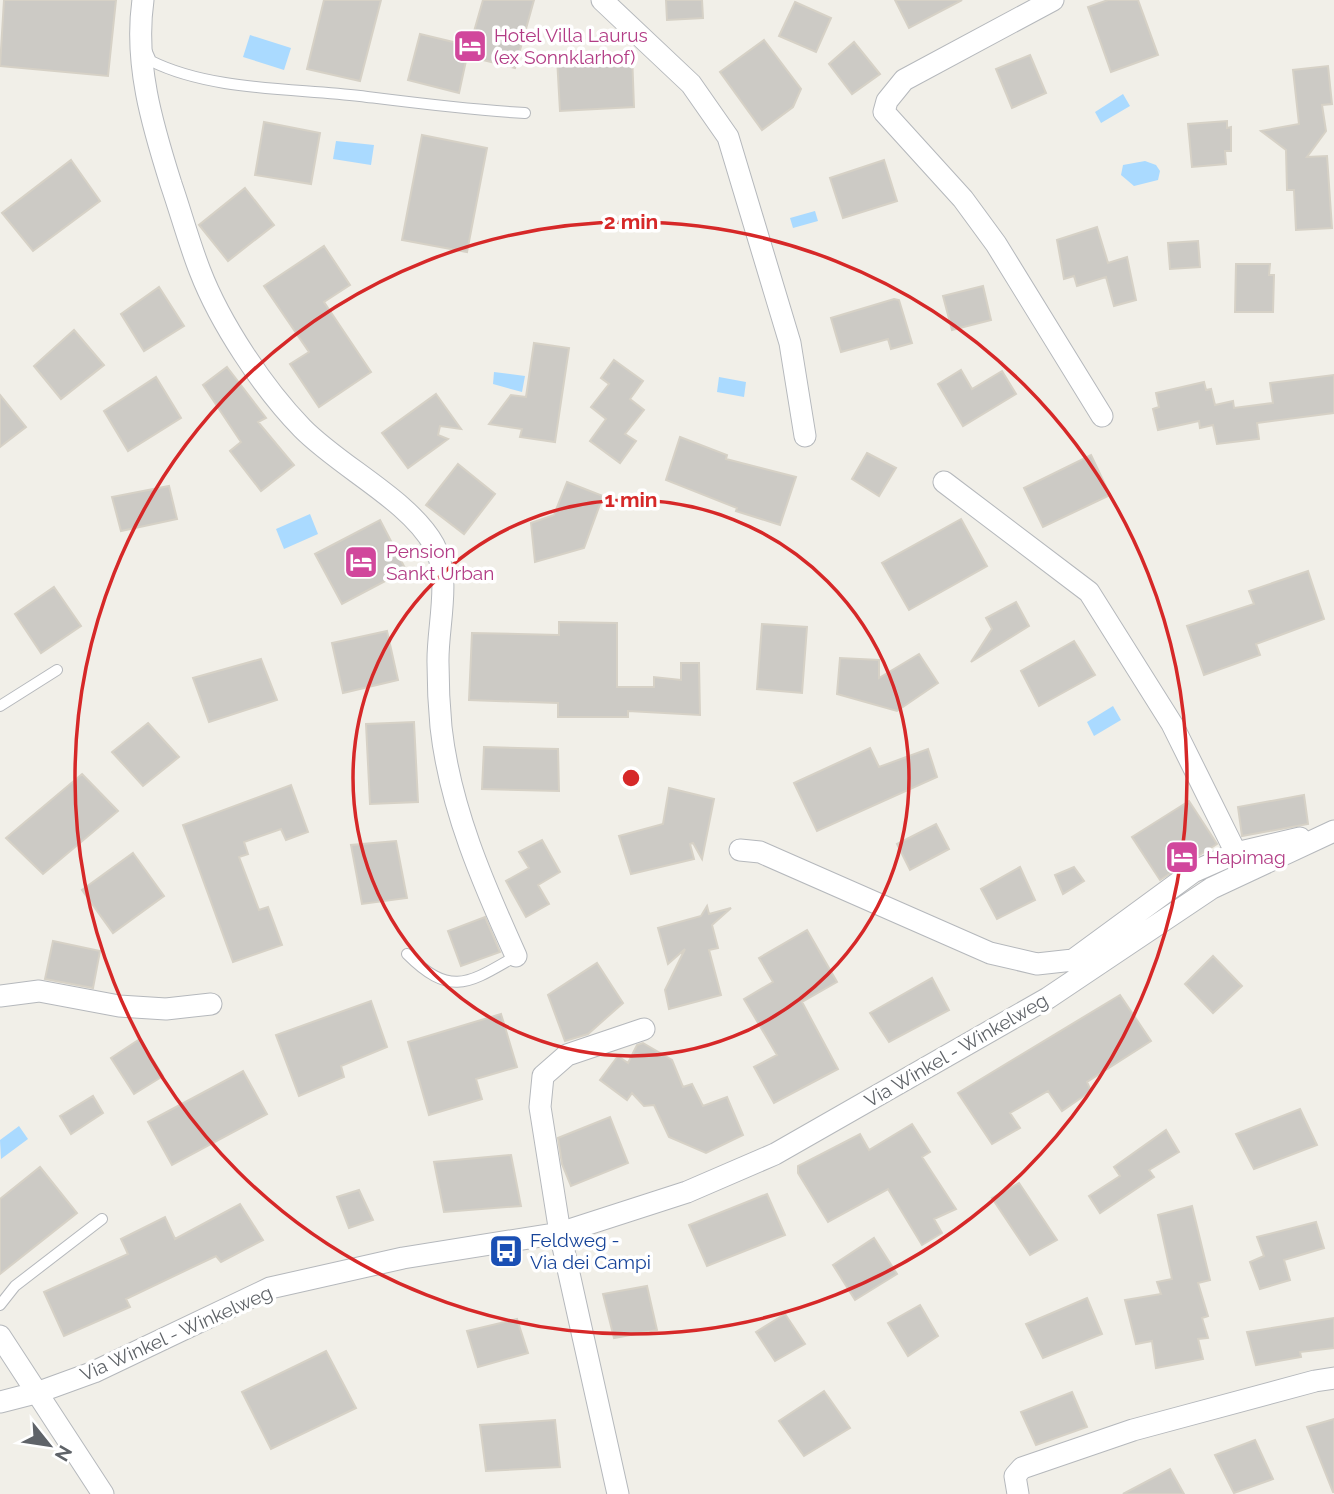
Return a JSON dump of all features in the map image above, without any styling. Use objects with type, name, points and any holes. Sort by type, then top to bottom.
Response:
[{"type":"street","points":[[143,0],[138,32],[150,119],[200,273],[230,329],[272,394],[302,428],[336,459],[409,514],[435,547],[442,590],[438,662],[442,729],[458,810],[481,879],[516,957]]},
{"type":"street","points":[[602,0],[691,84],[728,137],[790,342],[805,436]]},
{"type":"street","points":[[1053,0],[904,80],[887,101],[884,112],[963,199],[996,244],[1102,416]]},
{"type":"street","points":[[944,482],[1089,592],[1172,724],[1236,853]]},
{"type":"street","points":[[740,850],[760,852],[990,953],[1037,964],[1073,960],[1193,873],[1236,853],[1292,838],[1327,834]]},
{"type":"street","name":"Via Winkel - Winkelweg","points":[[0,1402],[39,1392],[94,1372],[270,1288],[403,1258],[560,1233],[687,1192],[775,1154],[1048,998],[1212,888],[1327,834]]},
{"type":"street","points":[[0,996],[39,991],[119,1006],[166,1009],[211,1004]]},
{"type":"street","points":[[618,1494],[560,1233],[540,1107],[543,1076],[567,1055],[643,1029]]},
{"type":"street","points":[[0,1336],[103,1494]]},
{"type":"street","points":[[1018,1494],[1015,1476],[1022,1468],[1133,1430],[1334,1378]]},
{"type":"lane","points":[[138,32],[151,61],[173,72],[259,87],[361,96],[446,109],[525,113]]},
{"type":"lane","points":[[0,706],[57,670]]},
{"type":"lane","points":[[407,954],[448,982],[472,981],[516,957]]},
{"type":"lane","points":[[0,1305],[15,1286],[103,1219]]},
{"type":"water","points":[[250,35],[291,48],[284,70],[243,57]]},
{"type":"water","points":[[1123,94],[1130,106],[1101,123],[1095,112]]},
{"type":"water","points":[[336,141],[374,145],[371,165],[333,159]]},
{"type":"water","points":[[1145,161],[1156,165],[1160,171],[1158,180],[1134,186],[1121,175],[1123,165]]},
{"type":"water","points":[[815,211],[818,221],[793,228],[790,218]]},
{"type":"water","points":[[494,372],[525,376],[522,392],[493,384]]},
{"type":"water","points":[[719,377],[746,382],[744,397],[717,392]]},
{"type":"water","points":[[310,514],[318,534],[284,549],[276,529]]},
{"type":"water","points":[[1113,706],[1121,720],[1094,736],[1087,722]]},
{"type":"water","points":[[19,1126],[28,1139],[1,1159],[0,1140]]},
{"type":"building","points":[[4,0],[116,0],[108,76],[0,66]]},
{"type":"building","points":[[324,0],[381,0],[360,81],[307,69]]},
{"type":"building","points":[[483,0],[534,0],[515,68],[467,56],[459,93],[408,80],[420,34],[470,46]]},
{"type":"building","points":[[666,0],[702,0],[703,18],[667,20]]},
{"type":"building","points":[[895,0],[962,0],[909,28]]},
{"type":"building","points":[[1108,0],[1138,0],[1158,55],[1111,72],[1088,7]]},
{"type":"building","points":[[795,2],[831,18],[816,52],[779,36]]},
{"type":"building","points":[[764,40],[801,89],[793,107],[762,130],[720,72]]},
{"type":"building","points":[[854,42],[880,74],[852,94],[829,64]]},
{"type":"building","points":[[632,54],[634,107],[560,111],[557,58]]},
{"type":"building","points":[[1030,55],[1046,93],[1012,108],[996,69]]},
{"type":"building","points":[[1328,66],[1332,104],[1322,105],[1326,131],[1307,157],[1327,156],[1332,228],[1296,230],[1294,190],[1287,190],[1286,150],[1261,131],[1299,124],[1293,70]]},
{"type":"building","points":[[1227,121],[1227,128],[1231,127],[1231,151],[1225,151],[1226,164],[1192,167],[1188,124]]},
{"type":"building","points":[[264,122],[320,133],[311,184],[255,175]]},
{"type":"building","points":[[422,135],[487,148],[467,252],[402,240]]},
{"type":"building","points":[[71,160],[100,201],[33,251],[2,213]]},
{"type":"building","points":[[884,160],[897,201],[843,218],[830,178]]},
{"type":"building","points":[[245,188],[274,225],[228,261],[199,225]]},
{"type":"building","points":[[1097,227],[1108,263],[1127,257],[1136,300],[1114,306],[1106,277],[1077,286],[1074,276],[1064,279],[1057,240]]},
{"type":"building","points":[[1198,241],[1200,267],[1170,269],[1168,243]]},
{"type":"building","points":[[324,246],[350,285],[324,302],[371,372],[319,407],[290,364],[309,352],[264,286]]},
{"type":"building","points":[[1236,264],[1270,264],[1269,275],[1274,275],[1273,312],[1235,312]]},
{"type":"building","points":[[983,286],[991,320],[952,330],[943,296]]},
{"type":"building","points":[[159,287],[184,326],[144,351],[121,314]]},
{"type":"building","points":[[894,299],[899,300],[912,343],[891,349],[888,339],[841,352],[831,318]]},
{"type":"building","points":[[74,330],[104,365],[61,399],[34,366]]},
{"type":"building","points":[[534,343],[569,348],[555,442],[520,437],[522,429],[489,424],[511,395],[526,397]]},
{"type":"building","points":[[614,360],[643,381],[630,399],[644,410],[625,434],[636,441],[620,463],[590,441],[606,419],[591,407],[609,384],[601,378]]},
{"type":"building","points":[[227,367],[266,418],[258,422],[294,465],[261,491],[230,451],[241,442],[203,385]]},
{"type":"building","points":[[961,370],[972,389],[1002,371],[1016,394],[963,426],[938,384]]},
{"type":"building","points":[[1334,375],[1334,413],[1257,423],[1259,439],[1217,444],[1213,425],[1200,428],[1199,421],[1158,430],[1153,409],[1159,407],[1156,393],[1204,382],[1206,390],[1211,389],[1215,405],[1233,401],[1234,408],[1273,403],[1270,383]]},
{"type":"building","points":[[156,377],[181,418],[128,451],[104,411]]},
{"type":"building","points":[[436,394],[461,429],[440,426],[438,435],[448,439],[408,468],[382,433]]},
{"type":"building","points":[[0,395],[26,427],[0,447]]},
{"type":"building","points":[[680,437],[727,455],[726,459],[796,477],[780,525],[736,511],[737,508],[666,480]]},
{"type":"building","points":[[867,453],[896,468],[879,496],[852,479]]},
{"type":"building","points":[[1091,455],[1110,495],[1043,527],[1024,488]]},
{"type":"building","points":[[458,464],[495,494],[464,534],[426,505]]},
{"type":"building","points":[[567,482],[603,496],[584,548],[535,562],[531,523],[554,515]]},
{"type":"building","points":[[169,486],[177,519],[121,531],[112,497]]},
{"type":"building","points":[[961,519],[987,566],[909,610],[882,563]]},
{"type":"building","name":"Pension Sankt Urban","points":[[380,520],[406,570],[342,604],[315,554]]},
{"type":"building","points":[[1308,571],[1324,619],[1256,644],[1260,655],[1204,675],[1187,626],[1254,604],[1249,591]]},
{"type":"building","points":[[54,587],[81,626],[41,653],[15,614]]},
{"type":"building","points":[[1016,602],[1029,626],[971,662],[992,629],[986,618]]},
{"type":"building","points":[[559,622],[617,623],[617,687],[654,687],[654,677],[681,680],[681,663],[699,663],[700,715],[628,711],[628,717],[558,717],[558,703],[469,700],[472,633],[559,635]]},
{"type":"building","points":[[762,624],[807,627],[802,693],[757,689]]},
{"type":"building","points":[[387,631],[398,680],[343,693],[332,643]]},
{"type":"building","points":[[1074,641],[1095,675],[1039,706],[1021,671]]},
{"type":"building","points":[[919,654],[938,683],[897,711],[837,694],[840,658],[879,660],[879,678]]},
{"type":"building","points":[[261,659],[277,700],[209,722],[193,678]]},
{"type":"building","points":[[414,722],[418,802],[370,804],[366,724]]},
{"type":"building","points":[[148,723],[179,757],[143,786],[112,752]]},
{"type":"building","points":[[484,747],[558,749],[559,791],[482,789]]},
{"type":"building","points":[[870,748],[879,767],[928,749],[937,777],[817,831],[794,783]]},
{"type":"building","points":[[82,774],[118,811],[43,874],[6,838]]},
{"type":"building","points":[[291,785],[308,832],[286,840],[281,829],[244,842],[248,854],[239,857],[259,910],[268,907],[282,945],[233,962],[183,825]]},
{"type":"building","points":[[669,788],[714,799],[702,859],[693,843],[690,844],[694,859],[631,874],[619,836],[663,824]]},
{"type":"building","points":[[1304,795],[1308,824],[1242,836],[1238,807]]},
{"type":"building","points":[[1189,801],[1217,844],[1160,880],[1132,837]]},
{"type":"building","points":[[936,824],[949,849],[910,870],[897,844]]},
{"type":"building","points":[[542,840],[560,872],[538,885],[549,904],[526,917],[506,881],[529,868],[519,852]]},
{"type":"building","points":[[396,841],[407,898],[362,904],[351,845]]},
{"type":"building","points":[[133,853],[164,896],[113,933],[82,890]]},
{"type":"building","points":[[1020,867],[1035,900],[997,919],[981,889]]},
{"type":"building","points":[[1074,867],[1084,881],[1063,894],[1055,875]]},
{"type":"building","points":[[707,906],[709,914],[731,908],[712,925],[718,948],[709,950],[721,995],[669,1009],[665,990],[685,949],[668,964],[658,928],[701,916]]},
{"type":"building","points":[[485,917],[500,952],[461,966],[448,931]]},
{"type":"building","points":[[807,930],[837,982],[802,1002],[838,1069],[774,1103],[754,1067],[777,1055],[744,999],[773,982],[759,958]]},
{"type":"building","points":[[53,941],[100,951],[93,988],[45,979]]},
{"type":"building","points":[[1213,956],[1242,986],[1213,1013],[1185,984]]},
{"type":"building","points":[[597,963],[623,1003],[588,1034],[565,1041],[548,995]]},
{"type":"building","points":[[932,978],[949,1010],[889,1042],[870,1013]]},
{"type":"building","points":[[1120,995],[1151,1041],[1087,1082],[1091,1091],[1062,1111],[1048,1091],[1010,1113],[1020,1128],[992,1144],[958,1093]]},
{"type":"building","points":[[371,1001],[387,1047],[341,1066],[344,1077],[299,1096],[276,1035]]},
{"type":"building","points":[[501,1014],[517,1067],[476,1079],[482,1099],[429,1115],[408,1042]]},
{"type":"building","points":[[140,1039],[163,1076],[134,1094],[111,1058]]},
{"type":"building","points":[[643,1043],[672,1060],[683,1087],[692,1084],[703,1106],[727,1097],[743,1135],[706,1153],[669,1137],[654,1105],[644,1106],[632,1093],[627,1100],[600,1080],[618,1056],[628,1063],[637,1045]]},
{"type":"building","points":[[243,1071],[267,1114],[172,1165],[148,1122]]},
{"type":"building","points":[[93,1096],[103,1113],[71,1134],[60,1116]]},
{"type":"building","points":[[1300,1109],[1317,1145],[1254,1169],[1236,1134]]},
{"type":"building","points":[[610,1117],[628,1163],[571,1186],[562,1164],[558,1138]]},
{"type":"building","points":[[912,1124],[930,1152],[922,1157],[956,1209],[934,1219],[942,1233],[922,1245],[888,1189],[828,1222],[798,1173],[798,1166],[860,1134],[869,1150]]},
{"type":"building","points":[[1166,1130],[1179,1152],[1149,1170],[1154,1177],[1100,1213],[1089,1196],[1120,1176],[1114,1167]]},
{"type":"building","points":[[511,1155],[521,1206],[444,1212],[434,1162]]},
{"type":"building","points":[[40,1167],[77,1213],[0,1274],[0,1199]]},
{"type":"building","points":[[1019,1183],[1057,1240],[1030,1255],[992,1198]]},
{"type":"building","points":[[359,1190],[373,1220],[349,1228],[337,1197]]},
{"type":"building","points":[[767,1194],[785,1235],[707,1266],[689,1225]]},
{"type":"building","points":[[240,1204],[263,1240],[221,1262],[216,1256],[126,1299],[130,1307],[64,1336],[44,1292],[128,1254],[121,1239],[165,1217],[175,1239]]},
{"type":"building","points":[[1192,1206],[1210,1280],[1198,1283],[1208,1316],[1202,1318],[1208,1338],[1198,1339],[1203,1359],[1156,1368],[1152,1341],[1136,1344],[1125,1300],[1161,1294],[1157,1282],[1172,1279],[1158,1215]]},
{"type":"building","points":[[1316,1222],[1324,1248],[1284,1260],[1290,1280],[1260,1289],[1250,1262],[1264,1256],[1257,1237]]},
{"type":"building","points":[[874,1238],[897,1274],[855,1300],[833,1265]]},
{"type":"building","points":[[647,1286],[657,1330],[614,1338],[603,1294]]},
{"type":"building","points":[[1087,1298],[1102,1334],[1043,1358],[1026,1324]]},
{"type":"building","points":[[920,1305],[938,1336],[908,1356],[888,1323]]},
{"type":"building","points":[[785,1314],[805,1344],[775,1361],[756,1332]]},
{"type":"building","points":[[1334,1318],[1334,1348],[1300,1352],[1301,1357],[1256,1365],[1247,1332]]},
{"type":"building","points":[[517,1319],[528,1353],[478,1367],[467,1331]]},
{"type":"building","points":[[326,1351],[356,1408],[271,1449],[242,1392]]},
{"type":"building","points":[[824,1391],[850,1428],[804,1456],[779,1421]]},
{"type":"building","points":[[1072,1392],[1087,1427],[1036,1445],[1021,1412]]},
{"type":"building","points":[[1334,1419],[1334,1492],[1333,1492],[1307,1427]]},
{"type":"building","points":[[555,1420],[560,1467],[486,1471],[480,1425]]},
{"type":"building","points":[[1255,1440],[1273,1479],[1234,1493],[1215,1455]]},
{"type":"building","points":[[1170,1469],[1184,1494],[1123,1494]]},
{"type":"place","name":"Hotel Villa Laurus (ex Sonnklarhof)","points":[[470,46]]},
{"type":"place","name":"Pension Sankt Urban","points":[[361,562]]},
{"type":"place","name":"Hapimag","points":[[1182,857]]},
{"type":"place","name":"Feldweg - Via dei Campi","points":[[506,1251]]}]
